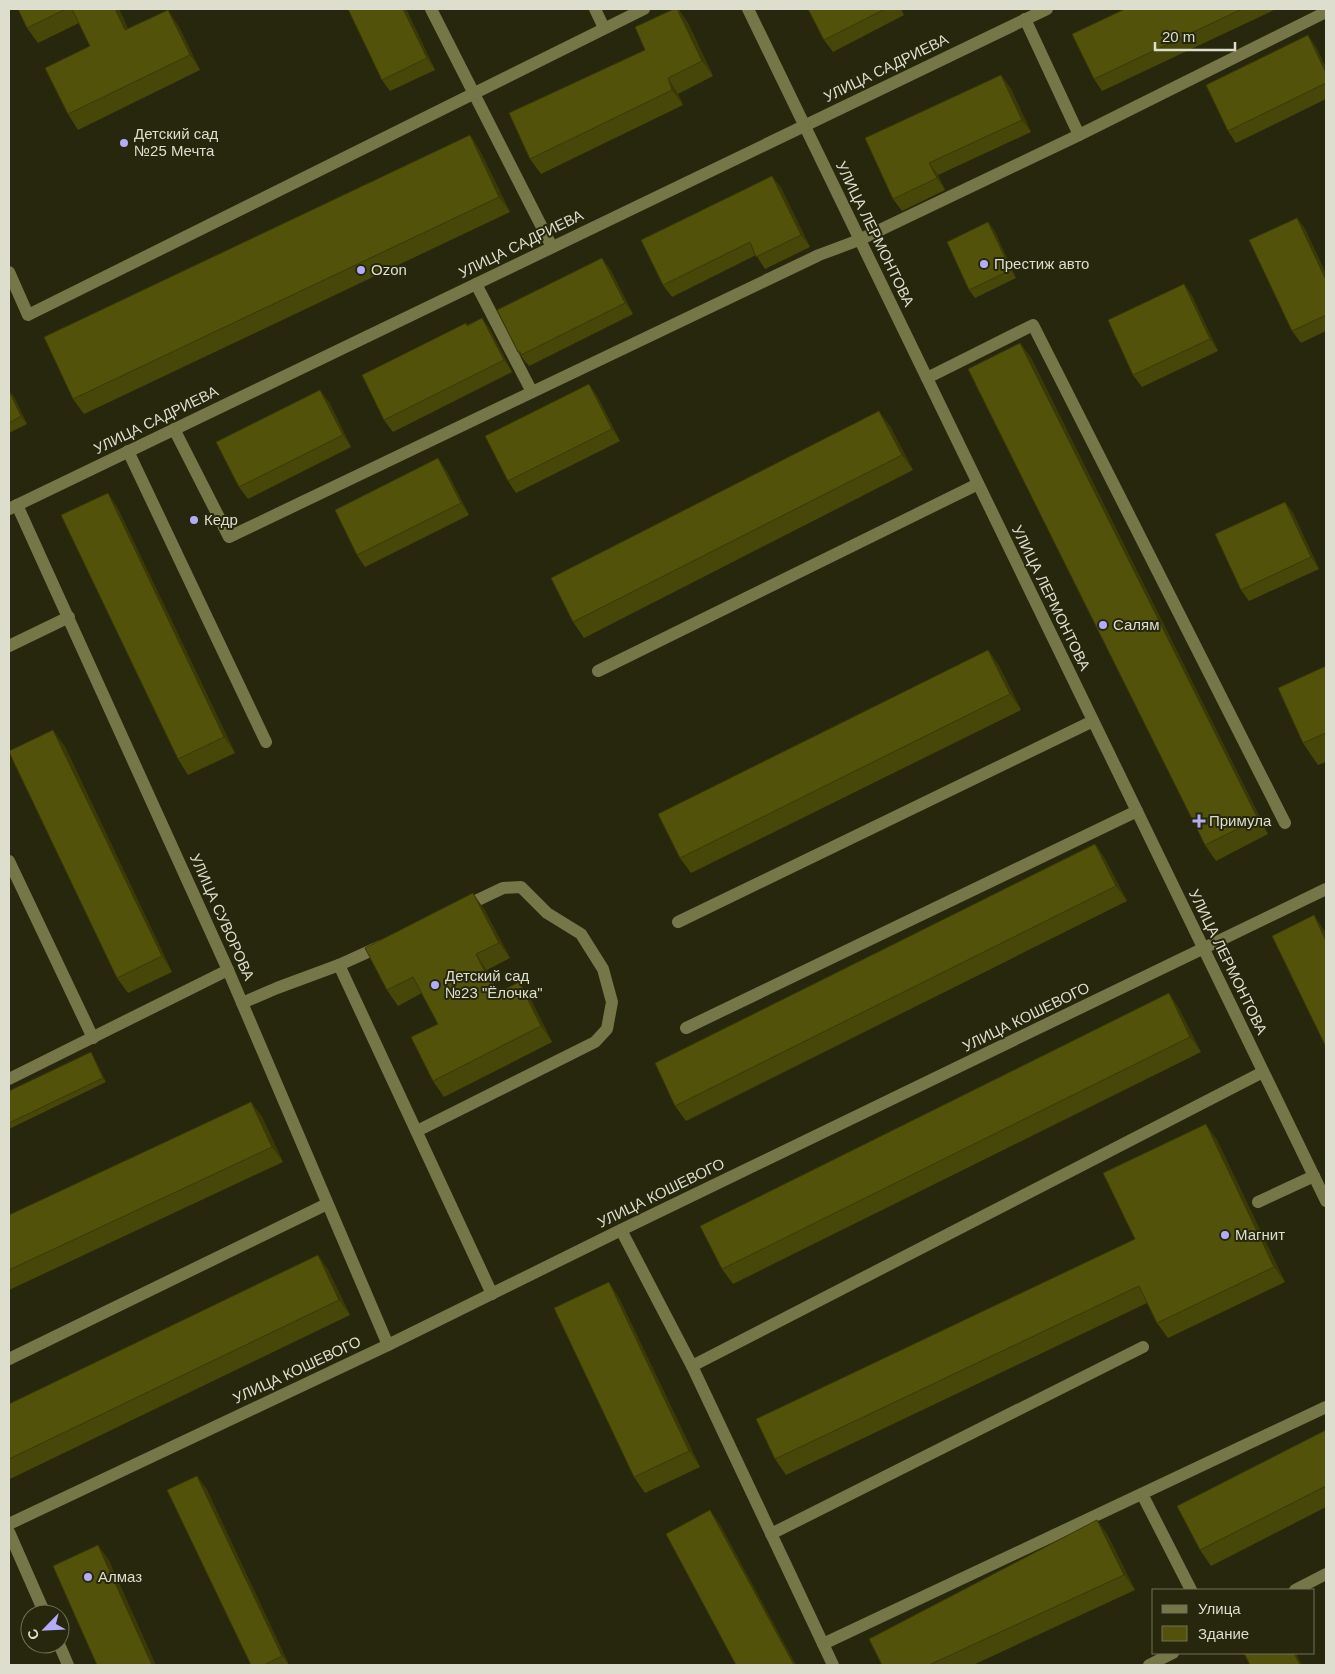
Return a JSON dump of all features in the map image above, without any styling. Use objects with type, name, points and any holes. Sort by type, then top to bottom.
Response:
[{"type":"street","points":[[432,9],[552,247]]},
{"type":"street","points":[[595,9],[604,28]]},
{"type":"street","points":[[9,272],[28,314],[644,9]]},
{"type":"street","name":"УЛИЦА ЛЕРМОНТОВА","points":[[748,9],[1326,1201]]},
{"type":"street","name":"УЛИЦА САДРИЕВА","points":[[13,507],[1047,9]]},
{"type":"street","points":[[174,429],[229,537],[819,255],[860,240],[1326,12]]},
{"type":"street","points":[[1025,19],[1078,135]]},
{"type":"street","points":[[476,284],[532,392]]},
{"type":"street","points":[[927,378],[1033,325],[1285,822]]},
{"type":"street","points":[[128,451],[266,742]]},
{"type":"street","points":[[598,672],[978,484]]},
{"type":"street","name":"УЛИЦА СУВОРОВА","points":[[13,507],[69,616],[228,970],[388,1345]]},
{"type":"street","points":[[9,646],[69,616]]},
{"type":"street","points":[[678,922],[1093,721]]},
{"type":"street","points":[[686,1028],[1137,811]]},
{"type":"street","points":[[9,861],[93,1038]]},
{"type":"street","points":[[417,1131],[595,1042],[607,1029],[612,1002],[604,969],[581,934],[547,914],[521,887],[503,888],[451,913]]},
{"type":"street","name":"УЛИЦА КОШЕВОГО","points":[[9,1524],[388,1345],[621,1230],[1326,889]]},
{"type":"street","points":[[242,1003],[276,988],[339,965],[391,941]]},
{"type":"street","points":[[339,965],[492,1294]]},
{"type":"street","points":[[9,1079],[228,970]]},
{"type":"street","points":[[692,1366],[1263,1072]]},
{"type":"street","points":[[1258,1202],[1314,1176]]},
{"type":"street","points":[[9,1359],[327,1204]]},
{"type":"street","points":[[621,1230],[692,1366],[833,1665]]},
{"type":"street","points":[[771,1534],[1143,1347]]},
{"type":"street","points":[[823,1644],[1326,1407]]},
{"type":"street","points":[[1142,1494],[1190,1589]]},
{"type":"street","points":[[9,1532],[41,1604]]},
{"type":"street","points":[[1297,1589],[1326,1574]]},
{"type":"street","points":[[1149,1665],[1171,1654]]},
{"type":"building","points":[[18,9],[66,9],[27,28]]},
{"type":"building","points":[[72,9],[115,9],[125,30],[168,10],[190,55],[68,114],[45,68],[90,46]]},
{"type":"building","points":[[348,9],[403,9],[427,58],[382,80]]},
{"type":"building","points":[[677,9],[702,61],[668,78],[672,90],[530,159],[509,113],[645,50],[635,27]]},
{"type":"building","points":[[808,9],[885,9],[824,40]]},
{"type":"building","points":[[1125,9],[1242,9],[1094,79],[1072,34]]},
{"type":"building","points":[[1308,35],[1326,73],[1326,83],[1228,131],[1206,85]]},
{"type":"building","points":[[1001,75],[1022,120],[929,163],[937,178],[893,199],[865,138]]},
{"type":"building","points":[[470,135],[499,197],[73,399],[44,337]]},
{"type":"building","points":[[772,176],[801,235],[756,257],[750,242],[663,285],[641,240]]},
{"type":"building","points":[[1297,218],[1326,280],[1326,315],[1292,331],[1249,240]]},
{"type":"building","name":"Престиж авто","points":[[988,222],[1011,270],[969,290],[947,242]]},
{"type":"building","points":[[602,258],[625,303],[521,355],[497,310]]},
{"type":"building","points":[[1184,284],[1210,339],[1133,375],[1108,320]]},
{"type":"building","points":[[482,318],[504,360],[384,420],[362,375],[466,323],[467,326]]},
{"type":"building","points":[[1020,343],[1258,819],[1205,845],[968,369]]},
{"type":"building","points":[[589,384],[612,429],[508,481],[485,436]]},
{"type":"building","points":[[320,390],[343,435],[239,487],[216,442]]},
{"type":"building","points":[[9,391],[21,416],[9,423]]},
{"type":"building","points":[[879,411],[902,455],[573,622],[551,578]]},
{"type":"building","points":[[438,458],[461,503],[357,555],[335,510]]},
{"type":"building","points":[[108,493],[224,737],[178,759],[61,515]]},
{"type":"building","points":[[1285,502],[1311,557],[1241,590],[1215,534]]},
{"type":"building","points":[[988,650],[1010,694],[680,858],[658,814]]},
{"type":"building","points":[[1326,666],[1326,733],[1303,743],[1278,688]]},
{"type":"building","points":[[53,730],[162,956],[117,978],[9,752]]},
{"type":"building","points":[[1095,844],[1116,886],[675,1106],[655,1063]]},
{"type":"building","points":[[473,893],[499,943],[476,954],[496,994],[519,982],[541,1026],[433,1081],[411,1037],[438,1024],[413,977],[387,990],[365,948]]},
{"type":"building","points":[[1314,915],[1326,941],[1326,1047],[1272,936]]},
{"type":"building","points":[[1169,993],[1190,1037],[722,1269],[700,1226]]},
{"type":"building","points":[[91,1052],[103,1078],[9,1123],[9,1091]]},
{"type":"building","points":[[251,1102],[272,1147],[9,1270],[9,1215]]},
{"type":"building","points":[[1206,1124],[1274,1267],[1157,1323],[1139,1286],[775,1459],[756,1419],[1135,1239],[1103,1173]]},
{"type":"building","points":[[318,1255],[339,1300],[9,1459],[9,1404]]},
{"type":"building","points":[[609,1282],[689,1451],[634,1477],[554,1308]]},
{"type":"building","points":[[1326,1430],[1326,1486],[1200,1550],[1177,1506]]},
{"type":"building","points":[[197,1476],[282,1656],[264,1665],[251,1665],[167,1490]]},
{"type":"building","points":[[710,1510],[794,1665],[736,1665],[666,1534]]},
{"type":"building","points":[[1097,1520],[1124,1575],[929,1665],[882,1665],[869,1639]]},
{"type":"building","points":[[98,1545],[152,1665],[97,1665],[53,1566]]},
{"type":"building","points":[[1244,1654],[1294,1654],[1300,1665],[1250,1665]]},
{"type":"place","name":"Детский сад №25 Мечта","points":[[124,143]]},
{"type":"place","name":"Престиж авто","points":[[984,264]]},
{"type":"place","name":"Ozon","points":[[361,270]]},
{"type":"place","name":"Кедр","points":[[194,520]]},
{"type":"place","name":"Салям","points":[[1103,625]]},
{"type":"place","name":"Примула","points":[[1199,821]]},
{"type":"place","name":"Детский сад №23 \"Ёлочка\"","points":[[435,985]]},
{"type":"place","name":"Магнит","points":[[1225,1235]]},
{"type":"place","name":"Алмаз","points":[[88,1577]]}]
